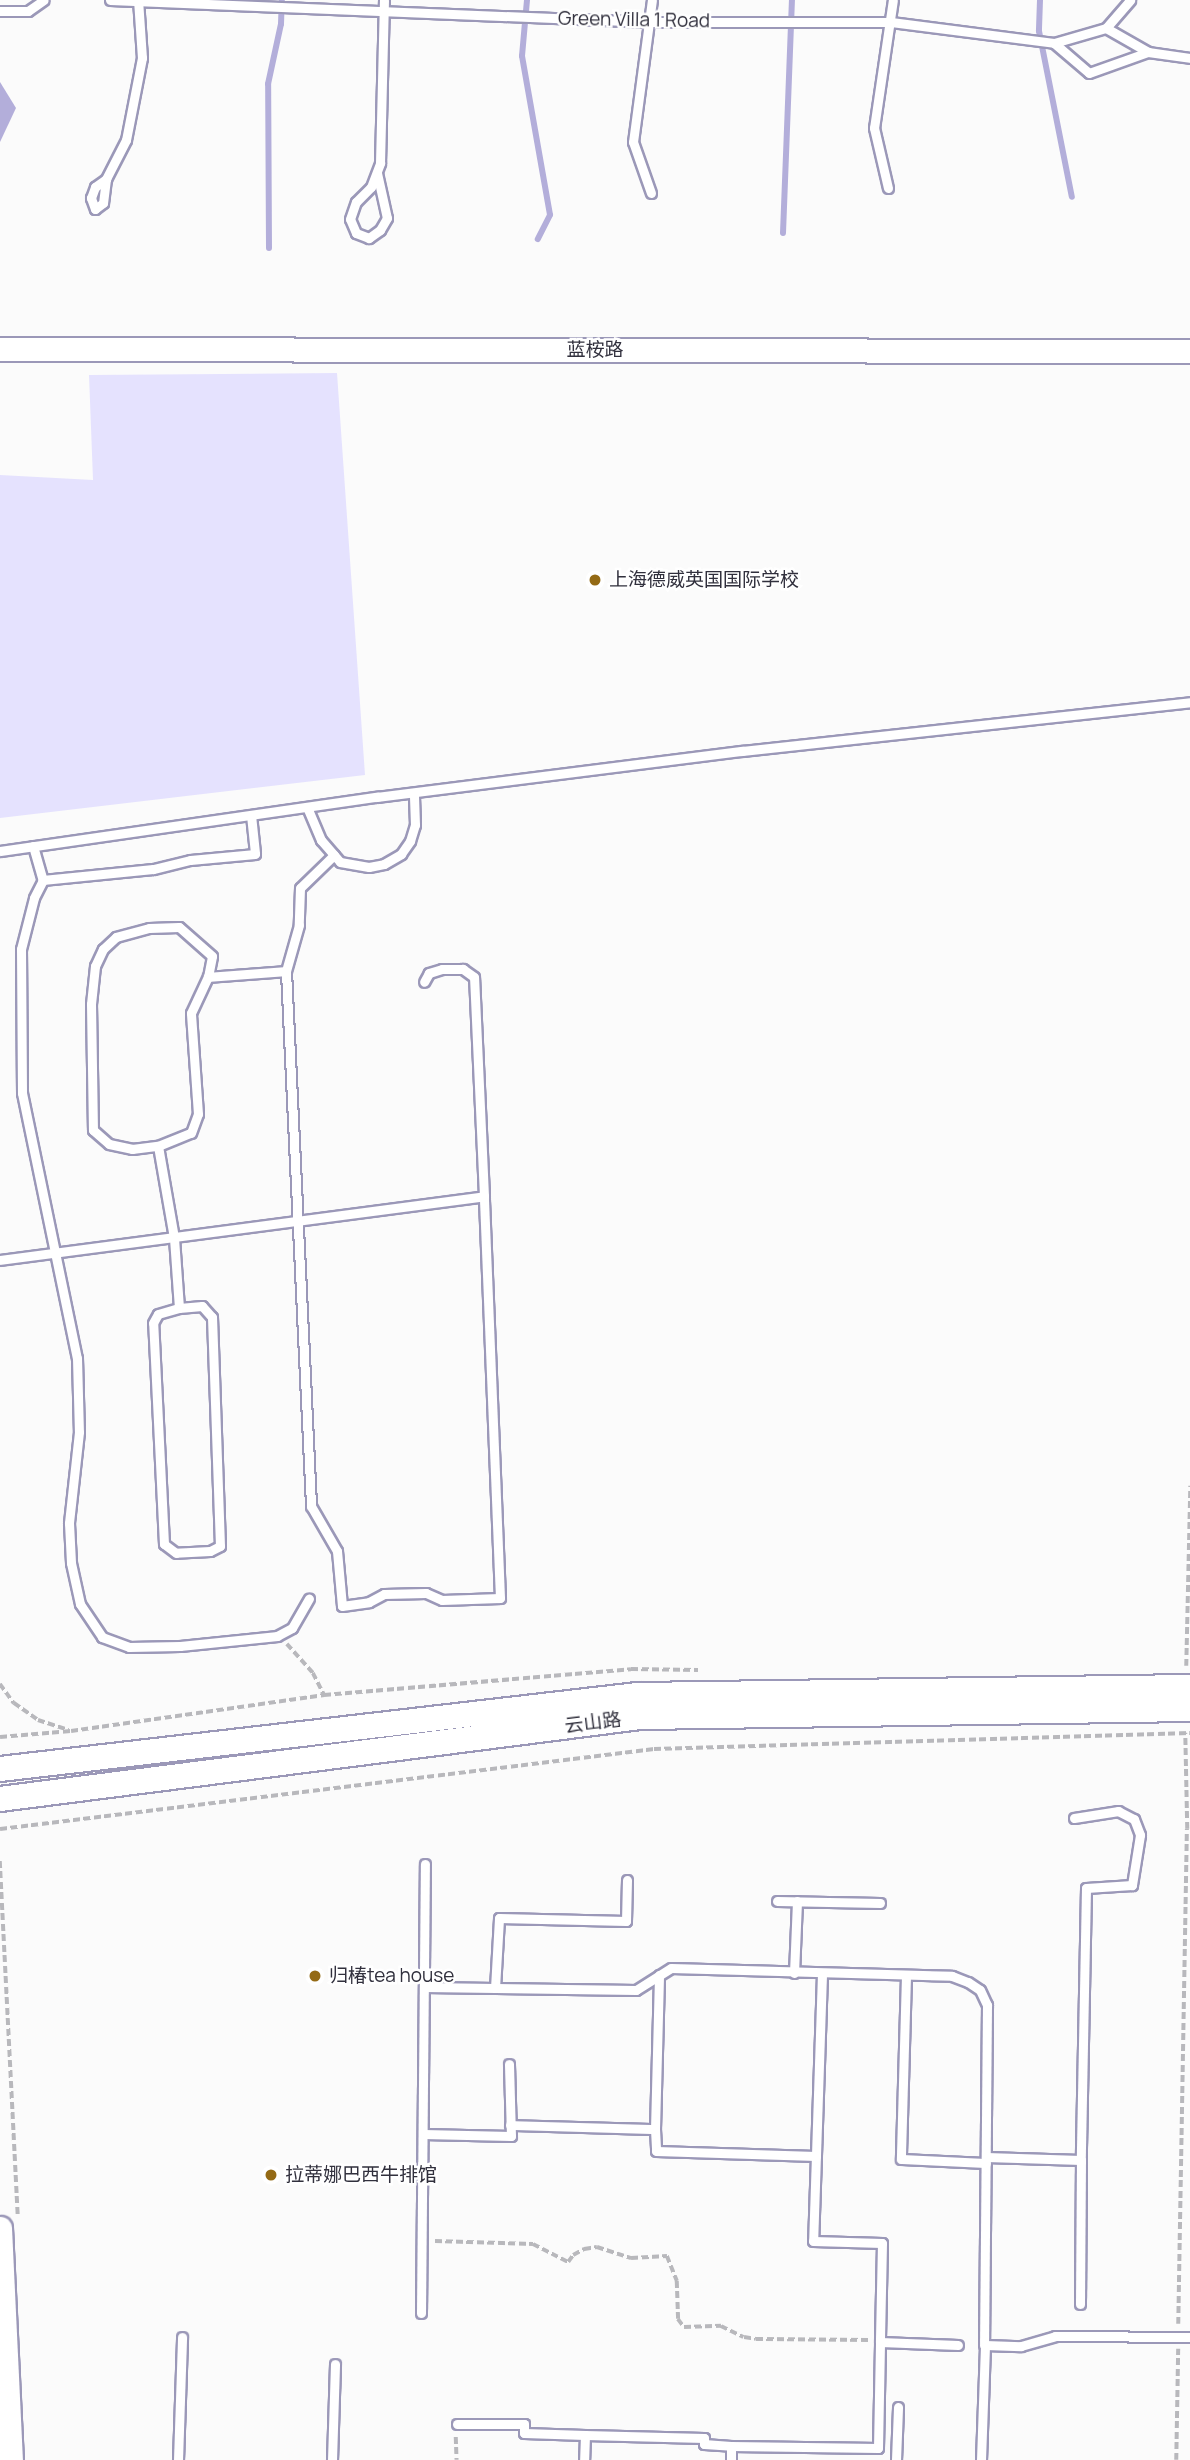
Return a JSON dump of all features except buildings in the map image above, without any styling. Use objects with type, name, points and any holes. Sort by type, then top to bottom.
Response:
[{"type":"main road","name":"云山路","points":[[0,1769],[638,1695],[1188,1710]]},
{"type":"main road","name":"云山路","points":[[0,1799],[640,1717],[1188,1710]]},
{"type":"street","name":"蓝桉路","points":[[0,349],[1190,351]]},
{"type":"street","points":[[9,2226],[11,2460]]},
{"type":"lane","points":[[0,11],[28,10],[44,0]]},
{"type":"lane","name":"Green Villa 1 Road","points":[[110,0],[650,22],[891,22],[1051,43],[1106,28]]},
{"type":"lane","points":[[377,173],[387,218],[380,230],[369,238],[356,233],[350,219],[356,202],[371,187],[377,173],[382,128],[384,0]]},
{"type":"lane","points":[[651,193],[633,142],[652,0]]},
{"type":"lane","points":[[888,188],[874,128],[893,0]]},
{"type":"lane","points":[[1130,0],[1106,28],[1148,52],[1190,58]]},
{"type":"lane","points":[[106,179],[126,140],[142,58],[138,1]]},
{"type":"lane","points":[[1051,43],[1089,73],[1148,52]]},
{"type":"lane","points":[[0,851],[307,807],[755,750],[1190,702]]},
{"type":"lane","points":[[307,807],[321,840],[340,862],[369,867],[384,864],[401,854],[410,841],[415,825],[414,793]]},
{"type":"lane","points":[[43,880],[255,854],[251,815]]},
{"type":"lane","points":[[33,846],[43,880],[34,898],[21,949],[22,1093],[53,1254],[77,1358],[79,1432],[69,1523],[71,1563],[80,1605],[102,1637],[128,1647],[180,1646],[277,1636],[292,1628],[309,1599]]},
{"type":"lane","points":[[334,855],[300,888],[299,925],[286,971],[311,1506],[337,1550],[342,1606],[369,1602],[384,1594],[426,1593],[442,1600],[500,1598],[474,977],[463,969],[442,969],[429,973],[424,982]]},
{"type":"lane","points":[[179,927],[212,956],[208,977],[191,1013],[198,1114],[191,1133],[158,1146],[132,1149],[109,1144],[93,1130],[90,1004],[94,966],[103,949],[116,937],[149,928],[179,927]]},
{"type":"lane","points":[[208,977],[286,971]]},
{"type":"lane","points":[[158,1146],[174,1238],[179,1308]]},
{"type":"lane","points":[[0,1260],[484,1196]]},
{"type":"lane","points":[[202,1306],[212,1317],[220,1546],[211,1551],[176,1553],[164,1544],[153,1323],[158,1314],[179,1308],[202,1306]]},
{"type":"lane","points":[[1074,1818],[1118,1811],[1134,1819],[1140,1835],[1132,1885],[1086,1888],[1080,2304]]},
{"type":"lane","points":[[421,2313],[425,1864]]},
{"type":"lane","points":[[495,1988],[499,1918],[626,1922],[627,1880]]},
{"type":"lane","points":[[777,1901],[880,1903]]},
{"type":"lane","points":[[794,1973],[797,1901]]},
{"type":"lane","points":[[425,1986],[636,1990],[671,1968],[952,1976],[980,1990],[987,2005],[982,2460]]},
{"type":"lane","points":[[457,2424],[524,2424],[524,2434],[704,2438],[704,2444],[878,2448],[882,2243],[813,2241],[822,1974]]},
{"type":"lane","points":[[659,1975],[656,2151],[816,2156]]},
{"type":"lane","points":[[906,1975],[901,2159],[1081,2160]]},
{"type":"lane","points":[[423,2134],[511,2136],[509,2064]]},
{"type":"lane","points":[[510,2125],[655,2129]]},
{"type":"lane","points":[[984,2346],[1021,2346],[1055,2336],[1190,2337]]},
{"type":"lane","points":[[178,2460],[182,2337]]},
{"type":"lane","points":[[880,2341],[958,2345]]},
{"type":"lane","points":[[331,2460],[335,2364]]},
{"type":"lane","points":[[897,2460],[898,2407]]},
{"type":"lane","points":[[584,2460],[585,2435]]},
{"type":"lane","points":[[731,2445],[731,2460]]},
{"type":"lane","points":[[813,2448],[813,2460]]},
{"type":"path","points":[[1176,2460],[1190,1486]]},
{"type":"path","points":[[277,1636],[299,1653],[324,1695]]},
{"type":"path","points":[[0,1684],[13,1703],[38,1720],[71,1731]]},
{"type":"path","points":[[0,1829],[654,1749],[1188,1710]]},
{"type":"path","points":[[0,1861],[9,2226]]},
{"type":"path","points":[[422,2241],[533,2244],[568,2262],[573,2255],[584,2249],[597,2247],[631,2258],[667,2256],[677,2281],[678,2319],[684,2327],[721,2326],[744,2337],[756,2339],[880,2341]]},
{"type":"path","points":[[457,2424],[457,2460]]},
{"type":"shaded area","points":[[0,82],[16,108],[0,142]]},
{"type":"shaded area","points":[[337,373],[365,775],[0,818],[0,475],[93,480],[89,375]]},
{"type":"waterway","points":[[269,248],[268,84],[281,24],[282,0]]},
{"type":"waterway","points":[[527,0],[522,56],[550,215],[538,239]]},
{"type":"waterway","points":[[783,233],[792,0]]},
{"type":"waterway","points":[[1040,0],[1039,31],[1072,197]]},
{"type":"place","name":"上海德威英国国际学校","points":[[595,580]]},
{"type":"place","name":"归椿tea house","points":[[315,1976]]},
{"type":"place","name":"拉蒂娜巴西牛排馆","points":[[271,2175]]}]
